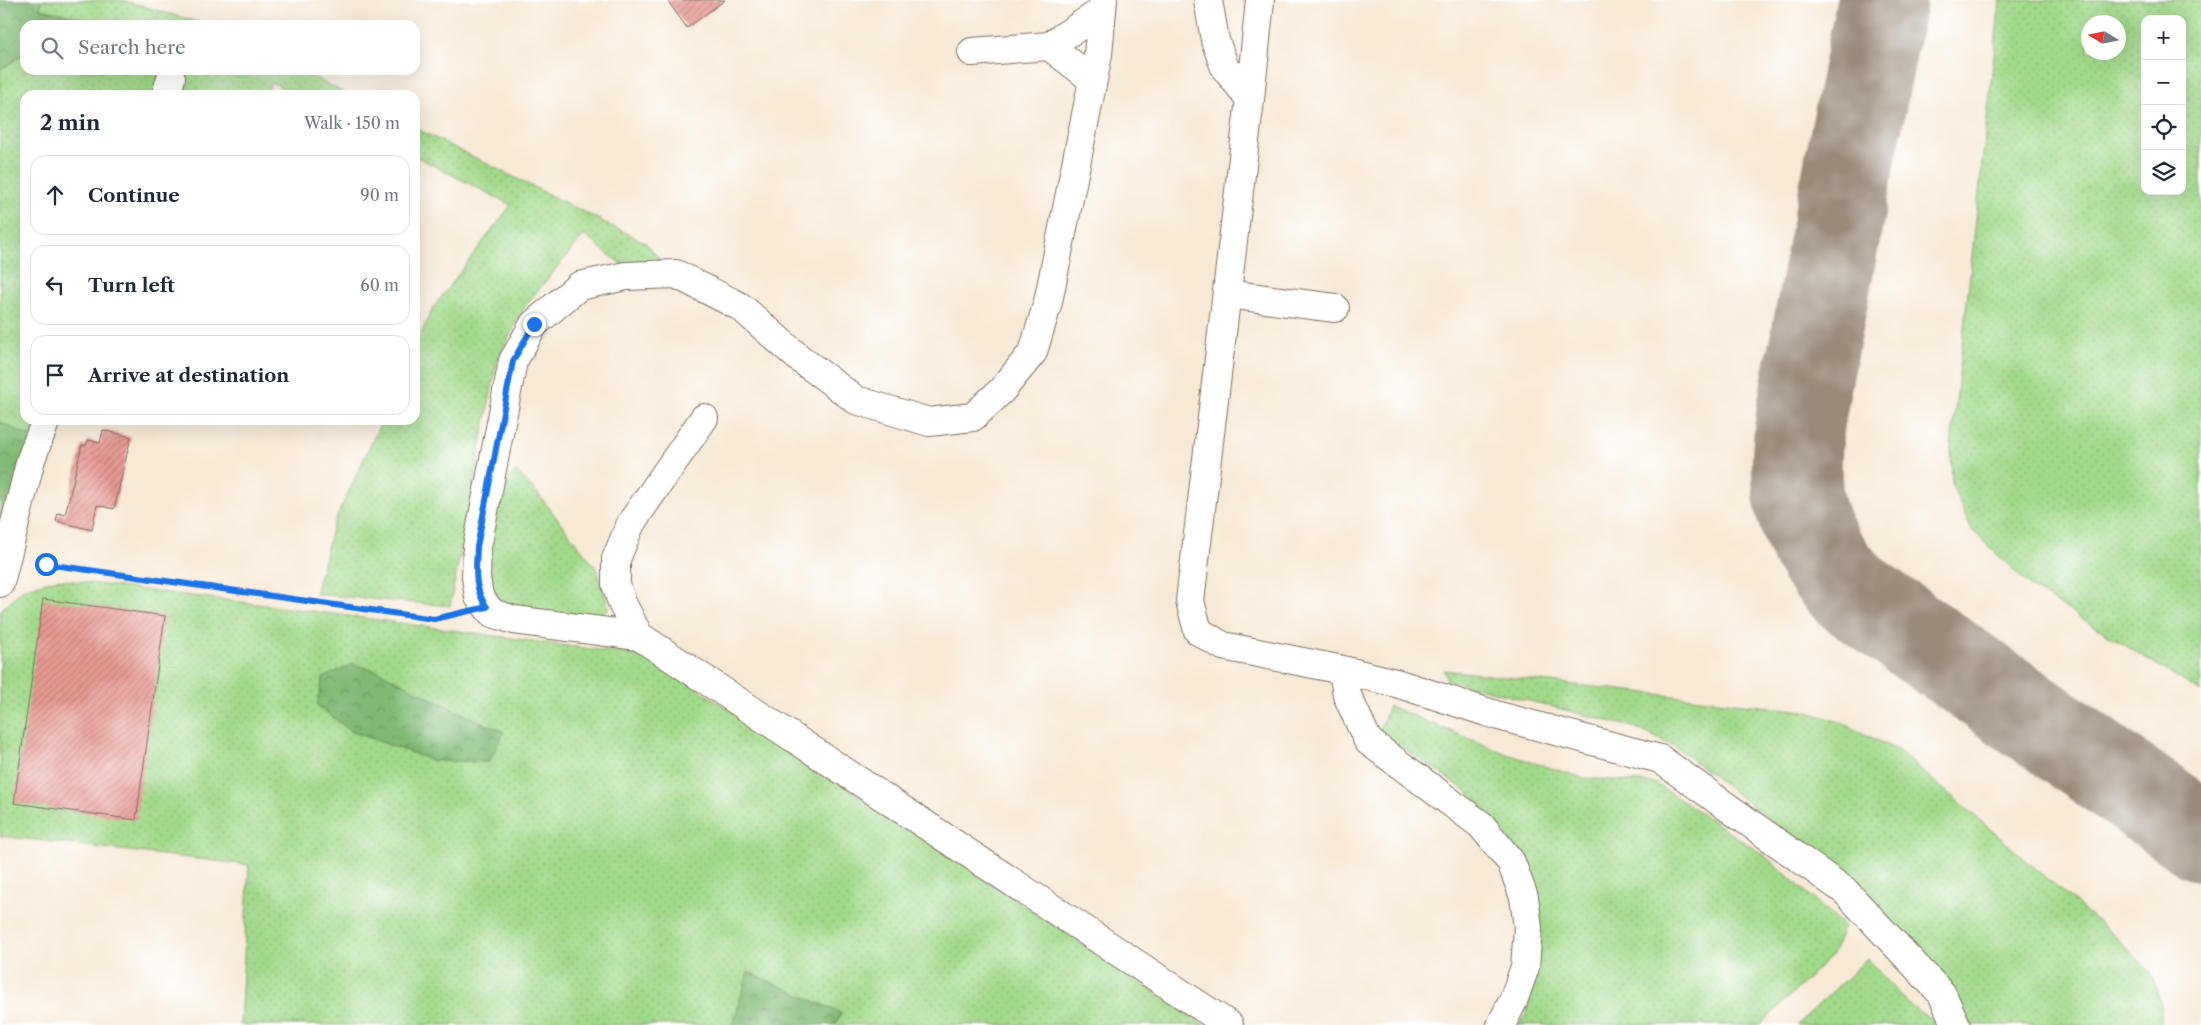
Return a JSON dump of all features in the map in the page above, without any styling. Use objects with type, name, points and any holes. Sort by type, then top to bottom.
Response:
[{"type":"lane","points":[[1208,0],[1215,40],[1225,68],[1250,99]]},
{"type":"lane","points":[[1260,0],[1250,99],[1190,601],[1198,631],[1223,646],[1344,670],[1396,683],[1499,716],[1660,759],[1845,891],[1942,994],[1956,1025]]},
{"type":"lane","points":[[972,52],[1050,46],[1103,6]]},
{"type":"lane","points":[[1103,6],[1093,80],[1048,302],[1033,352],[1002,390],[973,417],[928,422],[856,400],[799,358],[741,307],[676,274],[626,276],[579,286],[534,324],[513,361],[477,547],[476,577],[480,598],[492,613],[514,620],[639,636],[1229,1025]]},
{"type":"lane","points":[[1050,46],[1093,80]]},
{"type":"lane","points":[[1227,294],[1335,308]]},
{"type":"lane","points":[[639,636],[622,603],[616,584],[616,559],[631,523],[704,418]]},
{"type":"lane","points":[[2,576],[30,460],[44,425]]},
{"type":"lane","points":[[1344,670],[1347,695],[1368,741],[1480,825],[1511,862],[1524,897],[1528,928],[1525,967],[1513,1001],[1501,1025]]},
{"type":"path","points":[[2,576],[46,564],[434,619],[487,607]]},
{"type":"green space","points":[[0,0],[42,0],[40,9],[90,20],[20,20],[20,56],[0,70]]},
{"type":"green space","points":[[42,0],[122,0],[191,20],[89,20],[40,9]]},
{"type":"green space","points":[[2000,0],[2201,0],[2201,692],[2031,587],[1972,530],[1952,485],[1951,447]]},
{"type":"green space","points":[[20,56],[20,75],[164,75],[159,90],[20,90],[20,425],[35,425],[31,437],[0,422],[0,70]]},
{"type":"green space","points":[[169,75],[309,75],[339,90],[286,90],[271,82],[269,90],[175,90]]},
{"type":"green space","points":[[420,130],[646,243],[661,261],[621,264],[584,235],[525,306],[497,361],[450,606],[315,594],[333,525],[380,425],[420,425],[420,336],[433,308],[511,205],[420,159]]},
{"type":"green space","points":[[0,422],[31,437],[0,540]]},
{"type":"green space","points":[[517,472],[538,494],[596,568],[609,608],[598,619],[540,614],[501,600],[487,580],[490,536],[505,480]]},
{"type":"green space","points":[[57,579],[312,611],[650,657],[1204,1025],[835,1025],[841,1014],[748,973],[733,1025],[240,1025],[249,865],[0,836],[0,611],[23,589]],"holes":[[[317,705],[454,710],[503,732],[434,761],[351,731]]]},
{"type":"green space","points":[[352,664],[378,671],[454,710],[504,732],[489,762],[434,761],[351,731],[317,705],[323,678]]},
{"type":"green space","points":[[1444,670],[1805,711],[1840,722],[1899,751],[2119,940],[2150,972],[2161,1000],[2161,1025],[1963,1025],[1836,871],[1676,747],[1636,728],[1447,680]]},
{"type":"green space","points":[[1389,706],[1507,754],[1583,778],[1655,783],[1764,855],[1844,926],[1832,955],[1760,1025],[1518,1025],[1526,1014],[1538,970],[1528,873],[1505,832],[1468,792],[1379,731]]},
{"type":"green space","points":[[1867,959],[1913,1008],[1940,1025],[1797,1025]]},
{"type":"green space","points":[[748,972],[841,1013],[835,1025],[733,1025]]},
{"type":"building","points":[[667,0],[725,0],[687,28]]},
{"type":"building","points":[[103,430],[131,437],[114,509],[97,505],[92,530],[56,521],[58,513],[65,515],[82,445],[86,446],[88,440],[100,443]]},
{"type":"building","points":[[43,599],[165,616],[136,820],[14,803]]},
{"type":"taxiway","points":[[1882,0],[1802,406],[1797,449],[1797,471],[1798,492],[1804,520],[1824,560],[1853,593],[2201,836]]},
{"type":"route","points":[[46,564],[434,619],[487,607],[480,598],[476,577],[477,547],[513,361],[534,324]]}]
